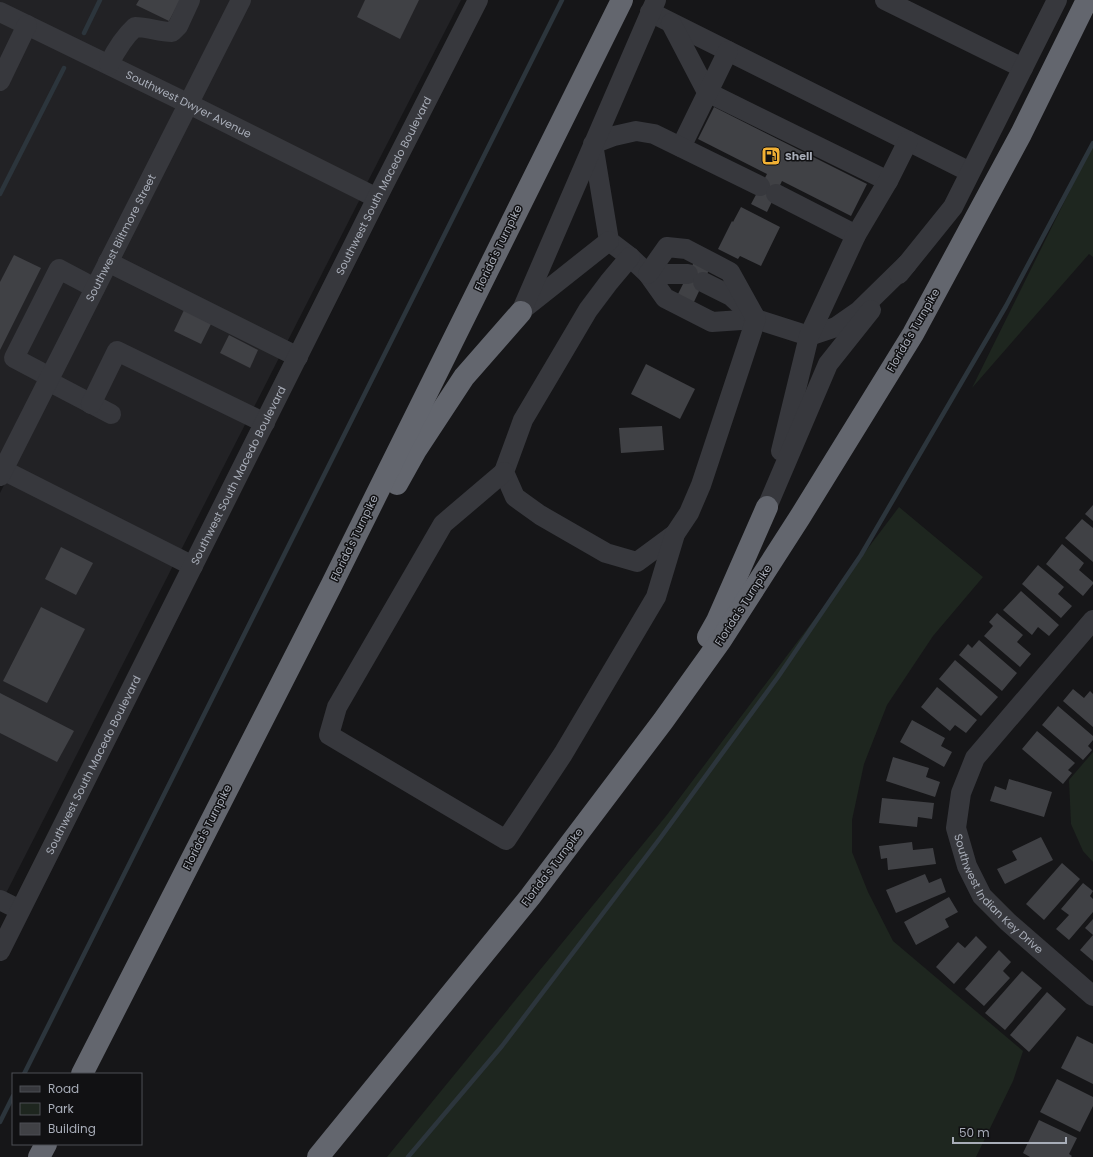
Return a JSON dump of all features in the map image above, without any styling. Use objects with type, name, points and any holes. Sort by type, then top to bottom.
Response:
[{"type":"highway","name":"Florida's Turnpike","points":[[83,1073],[332,584],[622,0]]},
{"type":"highway","name":"Florida's Turnpike","points":[[318,1157],[530,897],[721,640],[800,517],[913,334],[1021,134],[1087,0]]},
{"type":"highway","points":[[332,584],[368,538],[416,450],[464,377],[521,312]]},
{"type":"highway","points":[[662,721],[717,621],[767,507]]},
{"type":"highway","points":[[39,1157],[45,1145]]},
{"type":"street","points":[[109,64],[117,48],[135,28],[147,27],[162,32],[172,32],[178,26],[190,0]]},
{"type":"street","name":"Southwest Biltmore Street","points":[[2,473],[241,0]]},
{"type":"street","name":"Southwest South Macedo Boulevard","points":[[0,951],[377,198],[478,0]]},
{"type":"street","points":[[885,0],[1023,68]]},
{"type":"street","points":[[767,507],[828,364],[953,207],[1057,0]]},
{"type":"street","points":[[521,312],[653,6],[671,23],[970,172]]},
{"type":"street","name":"Southwest Dwyer Avenue","points":[[0,12],[109,64],[377,198]]},
{"type":"street","points":[[671,23],[707,92],[888,181]]},
{"type":"street","points":[[0,81],[27,25]]},
{"type":"street","points":[[681,147],[728,51]]},
{"type":"street","points":[[593,144],[614,136],[636,131],[654,134],[856,235]]},
{"type":"street","points":[[767,507],[809,336],[856,235],[888,181],[908,141]]},
{"type":"street","points":[[593,144],[610,241],[648,274],[665,298],[712,322],[756,319],[809,336],[836,327],[859,310],[907,264]]},
{"type":"street","points":[[521,312],[610,241]]},
{"type":"street","points":[[630,257],[588,310],[523,420],[504,472],[443,524],[337,707],[329,735],[506,840],[564,754],[656,597],[675,534],[689,513],[701,485],[756,319],[730,272],[686,249],[667,247],[648,274]]},
{"type":"street","points":[[108,262],[298,357]]},
{"type":"street","points":[[95,288],[59,269],[14,358],[91,404],[111,414]]},
{"type":"street","points":[[648,274],[696,278],[731,296],[756,319]]},
{"type":"street","points":[[91,404],[118,351],[265,423]]},
{"type":"street","points":[[504,472],[515,497],[540,515],[606,553],[638,562],[675,534]]},
{"type":"street","points":[[2,473],[193,566]]},
{"type":"street","name":"Southwest Indian Key Drive","points":[[1093,620],[975,758],[961,792],[956,828],[967,866],[982,896],[1008,922],[1093,996]]},
{"type":"street","points":[[0,900],[20,910]]},
{"type":"shaded area","points":[[0,0],[232,0],[186,92],[0,2]]},
{"type":"shaded area","points":[[250,0],[461,0],[367,183],[200,99]]},
{"type":"shaded area","points":[[0,21],[178,108],[0,459]]},
{"type":"shaded area","points":[[192,115],[360,199],[0,905],[0,493]]},
{"type":"green space","points":[[1093,144],[1093,257],[1089,254],[972,388]]},
{"type":"green space","points":[[899,507],[983,577],[933,636],[887,705],[864,764],[852,820],[852,852],[868,892],[893,941],[1023,1051],[1013,1081],[976,1157],[387,1157],[666,816]]},
{"type":"green space","points":[[1093,752],[1093,862],[1083,851],[1071,824],[1069,780]]},
{"type":"building","points":[[139,0],[180,0],[169,21],[136,5]]},
{"type":"building","points":[[365,0],[419,0],[400,39],[357,17]]},
{"type":"building","name":"Shell","points":[[714,107],[867,184],[851,216],[782,181],[767,212],[751,204],[767,174],[698,139]]},
{"type":"building","points":[[741,207],[780,227],[761,266],[740,256],[738,259],[718,249]]},
{"type":"building","points":[[14,255],[41,268],[0,350],[0,282]]},
{"type":"building","points":[[694,262],[709,270],[693,304],[677,296]]},
{"type":"building","points":[[184,310],[211,324],[201,344],[174,331]]},
{"type":"building","points":[[229,335],[258,350],[250,368],[220,353]]},
{"type":"building","points":[[646,364],[695,389],[680,419],[631,394]]},
{"type":"building","points":[[662,426],[664,450],[621,453],[619,428]]},
{"type":"building","points":[[1093,505],[1093,521],[1085,514]]},
{"type":"building","points":[[1082,519],[1093,528],[1093,562],[1065,538]]},
{"type":"building","points":[[1062,544],[1084,563],[1079,570],[1093,582],[1083,596],[1046,564]]},
{"type":"building","points":[[61,547],[93,563],[76,595],[45,579]]},
{"type":"building","points":[[1038,565],[1064,587],[1058,594],[1072,606],[1061,618],[1022,584]]},
{"type":"building","points":[[1021,591],[1059,625],[1049,636],[1038,627],[1032,635],[1003,610]]},
{"type":"building","points":[[41,607],[85,629],[47,703],[3,681]]},
{"type":"building","points":[[997,613],[1023,635],[1017,642],[1031,654],[1020,667],[984,636],[993,626],[989,622]]},
{"type":"building","points":[[979,640],[1017,673],[1002,691],[959,655],[968,644],[972,648]]},
{"type":"building","points":[[955,660],[998,697],[981,716],[939,679]]},
{"type":"building","points":[[937,687],[977,720],[966,733],[955,725],[950,731],[921,707]]},
{"type":"building","points":[[1073,689],[1084,698],[1090,691],[1093,694],[1093,727],[1063,701]]},
{"type":"building","points":[[0,693],[74,731],[57,762],[0,733]]},
{"type":"building","points":[[1058,706],[1093,736],[1093,740],[1088,746],[1092,750],[1083,760],[1042,725]]},
{"type":"building","points":[[912,720],[945,738],[941,746],[952,752],[944,767],[900,742]]},
{"type":"building","points":[[1037,731],[1075,763],[1068,770],[1072,773],[1063,784],[1022,749]]},
{"type":"building","points":[[893,757],[929,768],[926,777],[940,782],[935,797],[886,781]]},
{"type":"building","points":[[1009,779],[1052,792],[1044,817],[990,801],[995,786],[1006,790]]},
{"type":"building","points":[[882,798],[934,803],[932,819],[918,817],[917,827],[879,823]]},
{"type":"building","points":[[1041,837],[1053,860],[1005,884],[997,869],[1017,860],[1012,851]]},
{"type":"building","points":[[912,842],[913,850],[933,848],[936,864],[888,870],[887,858],[881,859],[879,846]]},
{"type":"building","points":[[1062,863],[1080,879],[1044,920],[1026,904]]},
{"type":"building","points":[[925,874],[929,883],[941,878],[946,892],[896,913],[886,890]]},
{"type":"building","points":[[1083,883],[1093,891],[1090,896],[1093,899],[1093,912],[1069,940],[1056,929],[1069,915],[1061,909]]},
{"type":"building","points":[[949,897],[958,912],[945,919],[949,927],[916,945],[904,922]]},
{"type":"building","points":[[1093,919],[1093,935],[1085,928]]},
{"type":"building","points":[[1093,935],[1093,961],[1080,950]]},
{"type":"building","points":[[976,936],[987,947],[954,984],[936,967],[958,942],[965,948]]},
{"type":"building","points":[[999,950],[1011,962],[1003,971],[1010,978],[984,1006],[965,989]]},
{"type":"building","points":[[1022,971],[1042,988],[1005,1030],[985,1013]]},
{"type":"building","points":[[1047,992],[1066,1009],[1029,1052],[1010,1035]]},
{"type":"building","points":[[1077,1036],[1093,1044],[1093,1084],[1061,1068]]},
{"type":"building","points":[[1057,1079],[1093,1097],[1093,1106],[1080,1132],[1040,1112]]},
{"type":"building","points":[[1039,1120],[1077,1138],[1069,1154],[1072,1156],[1071,1157],[1030,1157],[1023,1153]]},
{"type":"waterway","points":[[84,33],[100,0]]},
{"type":"waterway","points":[[25,1073],[562,0]]},
{"type":"waterway","points":[[0,194],[64,68]]},
{"type":"waterway","points":[[408,1157],[502,1046],[661,837],[778,677],[861,555],[1006,306],[1093,143]]},
{"type":"waterway","points":[[0,1122],[12,1098]]},
{"type":"place","name":"Shell","points":[[771,156]]}]
